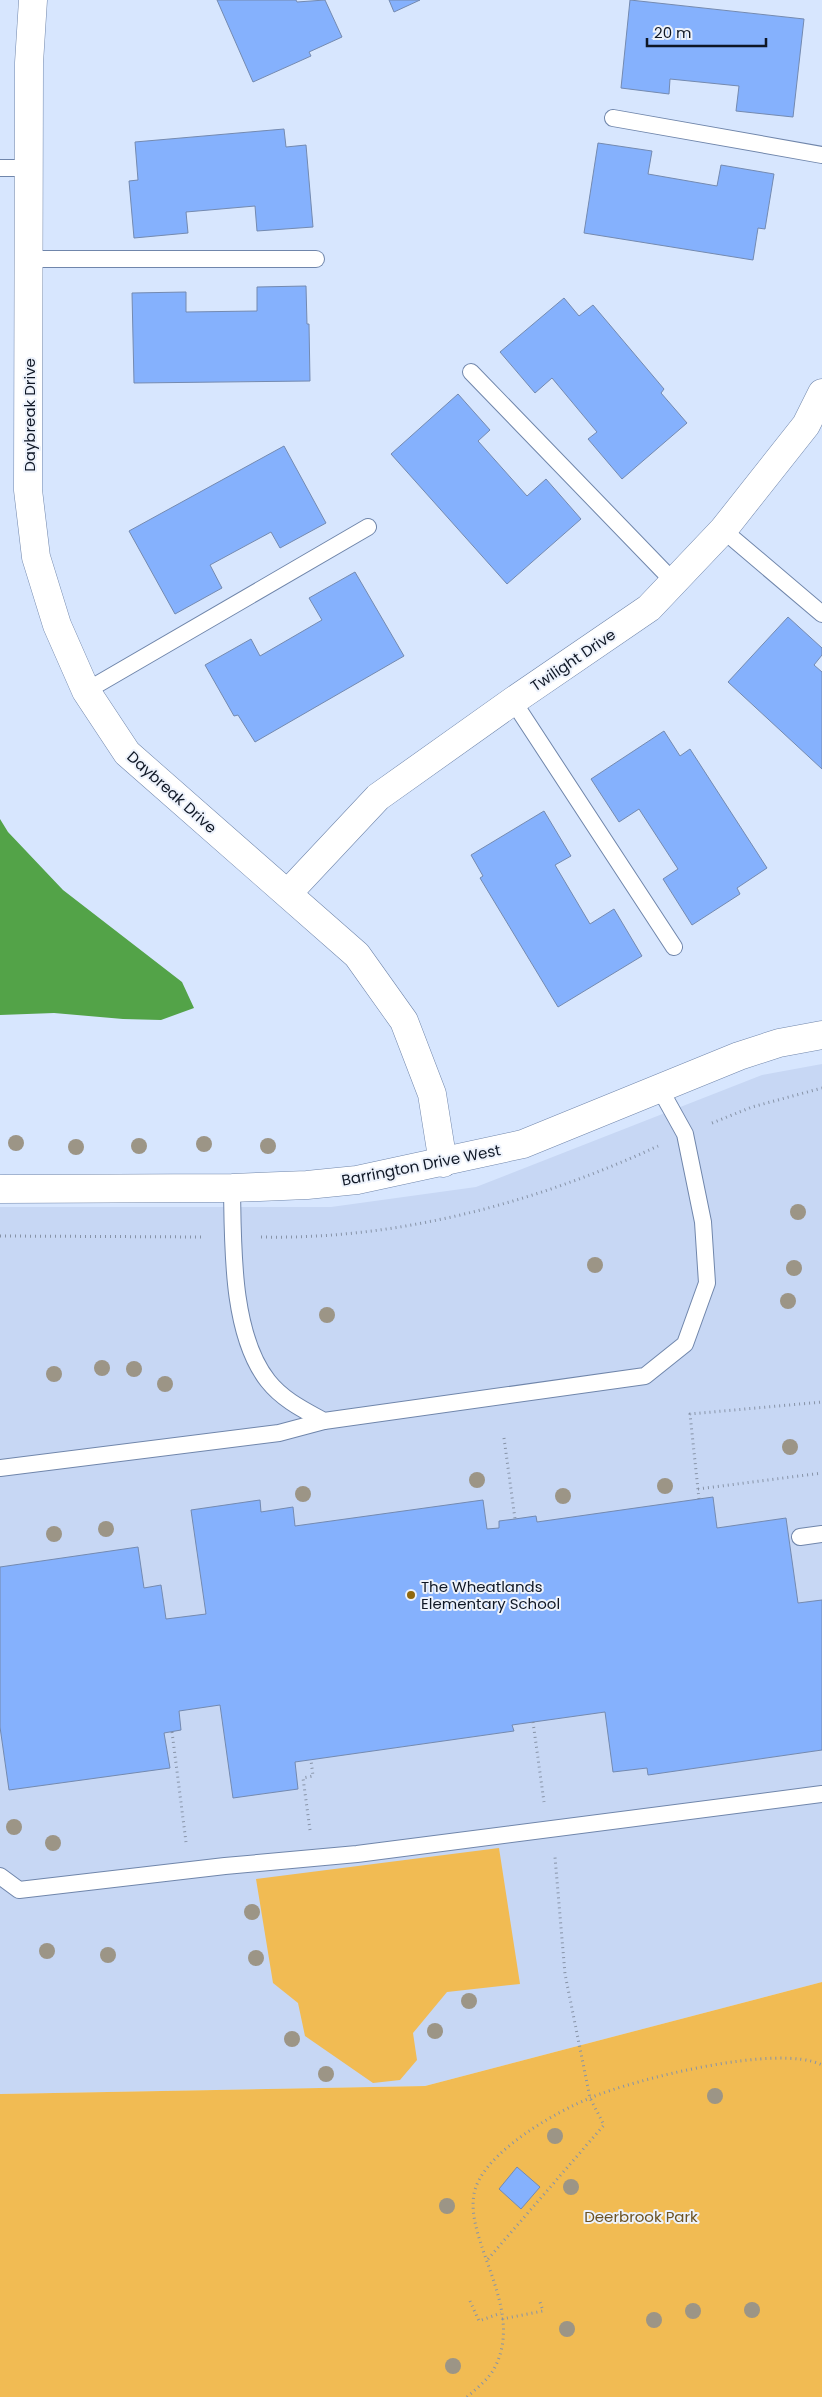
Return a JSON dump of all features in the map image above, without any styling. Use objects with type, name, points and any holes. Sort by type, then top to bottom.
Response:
[{"type":"street","name":"Daybreak Drive","points":[[33,0],[29,63],[28,490],[36,557],[57,625],[86,692],[127,753],[357,955],[404,1021],[432,1094],[443,1163]]},
{"type":"street","name":"Twilight Drive","points":[[288,893],[378,798],[513,700],[649,608],[723,530],[806,424],[822,393]]},
{"type":"street","name":"Barrington Drive West","points":[[0,1189],[232,1188],[307,1185],[357,1180],[443,1163],[523,1144],[739,1056],[779,1043],[822,1035]]},
{"type":"lane","points":[[613,118],[822,155]]},
{"type":"lane","points":[[0,168],[30,168]]},
{"type":"lane","points":[[30,259],[316,259]]},
{"type":"lane","points":[[471,372],[674,582]]},
{"type":"lane","points":[[86,692],[368,527]]},
{"type":"lane","points":[[723,530],[822,614]]},
{"type":"lane","points":[[513,700],[674,947]]},
{"type":"lane","points":[[0,1468],[279,1434],[324,1420],[645,1376],[684,1344],[707,1283],[703,1222],[685,1134],[660,1089]]},
{"type":"lane","points":[[232,1188],[233,1237],[241,1318],[251,1351],[268,1381],[287,1399],[294,1405],[324,1420]]},
{"type":"lane","points":[[800,1538],[822,1534]]},
{"type":"lane","points":[[0,1876],[19,1890],[314,1858],[822,1794]]},
{"type":"path","points":[[718,1121],[752,1107],[822,1088]]},
{"type":"path","points":[[276,1238],[330,1236],[407,1227],[504,1203],[590,1175],[638,1155]]},
{"type":"path","points":[[0,1236],[178,1238]]},
{"type":"path","points":[[699,1499],[690,1414],[822,1402]]},
{"type":"path","points":[[504,1438],[515,1519]]},
{"type":"path","points":[[698,1489],[822,1473]]},
{"type":"path","points":[[488,2259],[604,2125],[590,2098],[565,1974],[550,1829],[533,1722]]},
{"type":"path","points":[[172,1732],[190,1870]]},
{"type":"path","points":[[311,1760],[313,1776],[303,1778],[314,1858]]},
{"type":"path","points":[[467,2397],[485,2380],[495,2367],[503,2344],[502,2319],[496,2285],[474,2225],[473,2200],[478,2182],[492,2161],[514,2142],[590,2098],[650,2079],[765,2057],[808,2059],[822,2065]]},
{"type":"path","points":[[502,2319],[543,2311],[539,2299]]},
{"type":"path","points":[[470,2301],[479,2321],[501,2312]]},
{"type":"shaded area","points":[[0,819],[8,832],[63,890],[182,982],[194,1008],[161,1020],[54,1013],[0,1015]]},
{"type":"shaded area","name":"The Wheatlands Elementary School","points":[[822,1064],[822,1982],[425,2086],[0,2094],[0,1207],[331,1207],[476,1187],[762,1075]]},
{"type":"green space","points":[[499,1848],[520,1984],[447,1992],[413,2033],[417,2060],[400,2080],[373,2083],[305,2036],[298,2003],[273,1983],[256,1879]]},
{"type":"green space","name":"Deerbrook Park","points":[[822,1982],[822,2397],[0,2397],[0,2094],[425,2086]]},
{"type":"building","points":[[217,0],[296,0],[297,2],[325,0],[342,37],[309,52],[311,56],[253,82]]},
{"type":"building","points":[[389,0],[420,0],[394,12]]},
{"type":"building","points":[[630,0],[804,19],[793,117],[736,111],[739,86],[670,79],[669,94],[621,88]]},
{"type":"building","points":[[284,129],[286,147],[306,145],[313,227],[257,231],[255,206],[186,212],[188,233],[134,238],[129,181],[138,180],[135,142]]},
{"type":"building","points":[[598,143],[652,151],[648,174],[717,186],[721,165],[774,174],[765,229],[758,228],[753,260],[584,233]]},
{"type":"building","points":[[306,286],[310,381],[134,383],[132,293],[186,292],[186,312],[257,311],[257,287]]},
{"type":"building","points":[[564,298],[579,316],[593,305],[664,389],[661,393],[687,423],[622,479],[588,439],[597,432],[552,378],[535,393],[500,352]]},
{"type":"building","points":[[458,394],[490,430],[478,441],[527,496],[546,479],[581,519],[507,584],[391,454]]},
{"type":"building","points":[[284,446],[326,523],[280,548],[271,532],[210,565],[222,588],[175,614],[129,531]]},
{"type":"building","points":[[355,572],[404,656],[255,742],[238,715],[234,716],[205,665],[251,639],[260,656],[322,620],[309,598]]},
{"type":"building","points":[[788,617],[822,648],[822,655],[814,665],[822,672],[822,769],[728,682]]},
{"type":"building","points":[[664,731],[680,756],[690,749],[767,868],[737,888],[740,894],[692,925],[663,879],[678,869],[639,809],[619,822],[591,779]]},
{"type":"building","points":[[544,811],[571,856],[555,865],[590,924],[614,909],[642,956],[558,1007],[480,878],[483,876],[471,855]]},
{"type":"building","points":[[713,1497],[717,1528],[786,1518],[798,1603],[822,1600],[822,1750],[648,1775],[647,1768],[613,1772],[605,1712],[512,1725],[514,1731],[295,1762],[298,1789],[233,1798],[220,1705],[179,1711],[181,1730],[164,1733],[170,1768],[9,1790],[0,1727],[0,1567],[138,1547],[144,1588],[161,1585],[166,1619],[206,1614],[191,1510],[260,1500],[261,1512],[293,1507],[295,1526],[483,1500],[487,1529],[499,1528],[499,1521],[536,1516],[537,1522]]},
{"type":"building","points":[[517,2167],[540,2187],[521,2209],[499,2189]]},
{"type":"place","name":"The Wheatlands Elementary School","points":[[411,1595]]}]
